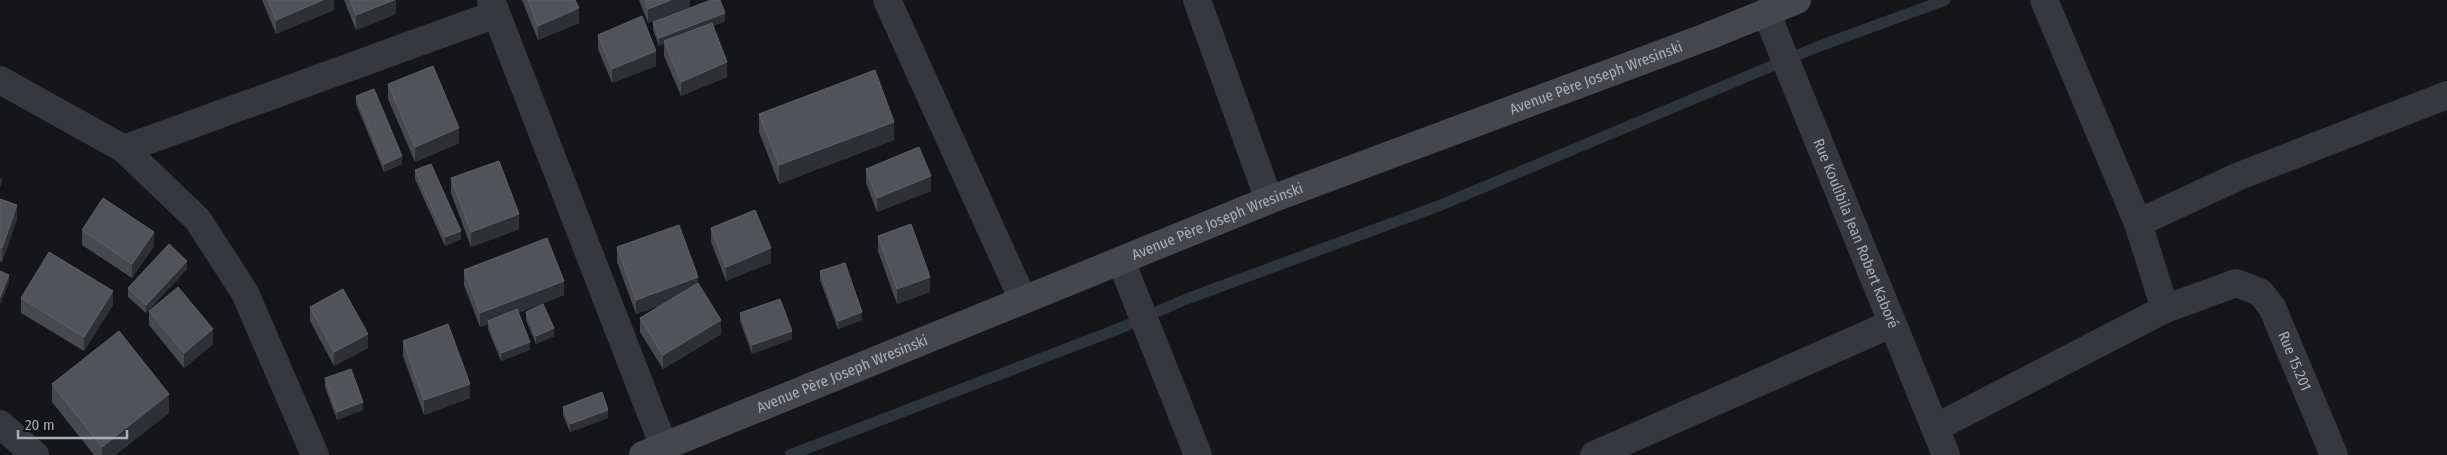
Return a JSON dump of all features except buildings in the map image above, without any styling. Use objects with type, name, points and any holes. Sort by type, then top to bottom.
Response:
[{"type":"street","points":[[887,0],[1022,300]]},
{"type":"street","points":[[1197,0],[1269,200]]},
{"type":"street","name":"Avenue Père Joseph Wresinski","points":[[653,451],[1269,200],[1797,0]]},
{"type":"street","points":[[1935,428],[2165,309],[2138,224],[2044,0]]},
{"type":"street","points":[[124,149],[493,7],[653,451]]},
{"type":"street","name":"Rue Koulibila Jean Robert Kaboré","points":[[1766,12],[1891,324],[1946,455]]},
{"type":"street","points":[[0,80],[124,149],[198,220],[245,293],[316,455]]},
{"type":"street","points":[[2138,224],[2237,177],[2447,95]]},
{"type":"street","points":[[1121,261],[1198,455]]},
{"type":"street","name":"Rue 15.201","points":[[2165,309],[2236,283],[2260,292],[2272,307],[2334,455]]},
{"type":"street","points":[[1594,455],[1891,324]]},
{"type":"street","points":[[0,424],[36,455]]},
{"type":"waterway","points":[[790,455],[1123,327],[1184,300],[1441,205],[1817,47],[1945,0]]}]
